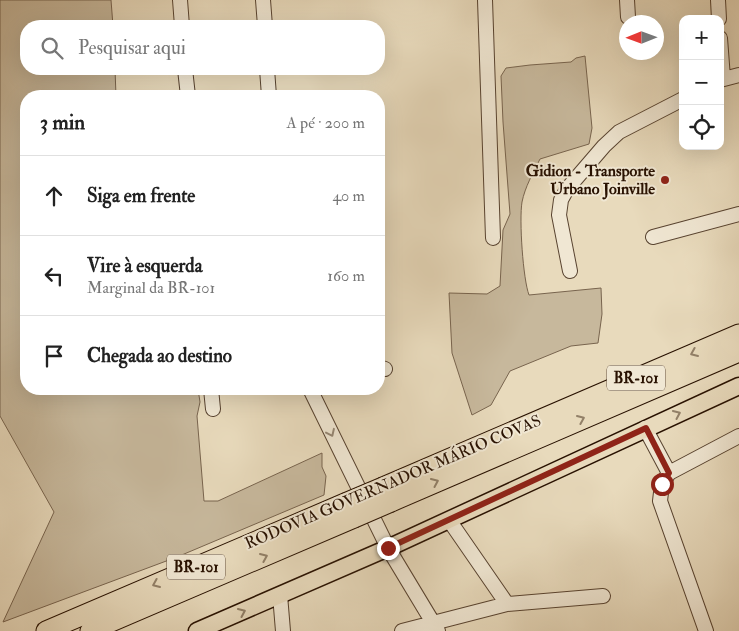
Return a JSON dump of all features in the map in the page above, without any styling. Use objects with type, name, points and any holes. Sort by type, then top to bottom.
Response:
[{"type":"highway","name":"RODOVIA GOVERNADOR MÁRIO COVAS","points":[[90,631],[739,334]]},
{"type":"highway","name":"RODOVIA GOVERNADOR MÁRIO COVAS","points":[[387,494],[739,352]]},
{"type":"highway","name":"RODOVIA GOVERNADOR MÁRIO COVAS","points":[[46,631],[350,511]]},
{"type":"main road","points":[[198,631],[450,520],[739,386]]},
{"type":"street","points":[[180,0],[182,20]]},
{"type":"street","points":[[263,0],[265,20]]},
{"type":"street","points":[[485,0],[493,238]]},
{"type":"street","points":[[627,0],[628,15]]},
{"type":"street","points":[[718,0],[719,15]]},
{"type":"street","points":[[186,75],[187,90]]},
{"type":"street","points":[[267,75],[269,90]]},
{"type":"street","points":[[724,79],[739,75]]},
{"type":"street","points":[[570,271],[559,215],[561,200],[566,189],[619,132],[679,101]]},
{"type":"street","points":[[652,236],[739,214]]},
{"type":"street","points":[[212,395],[213,409]]},
{"type":"street","points":[[313,395],[388,548],[436,627]]},
{"type":"street","points":[[646,428],[669,473]]},
{"type":"street","points":[[706,631],[660,501],[662,484],[669,473],[739,436]]},
{"type":"street","points":[[450,520],[508,604]]},
{"type":"street","points":[[280,595],[284,631]]},
{"type":"street","points":[[402,631],[436,627],[508,604],[603,596]]},
{"type":"shaded area","points":[[0,0],[111,0],[113,20],[20,20],[20,75],[115,75],[116,90],[20,90],[20,395],[199,395],[200,402],[197,416],[204,501],[218,501],[322,453],[322,467],[326,476],[324,495],[177,557],[3,622],[54,512],[0,416]]},
{"type":"shaded area","points":[[585,56],[592,128],[589,144],[540,159],[523,196],[521,235],[523,263],[529,295],[601,288],[602,314],[598,343],[571,346],[510,371],[491,405],[472,415],[452,353],[449,293],[487,294],[500,286],[503,230],[510,214],[501,76],[506,68],[571,62],[576,58]]},
{"type":"place","name":"Gidion - Transporte Urbano Joinville","points":[[665,180]]},
{"type":"route","points":[[388,548],[646,428],[669,473],[662,484]]}]
